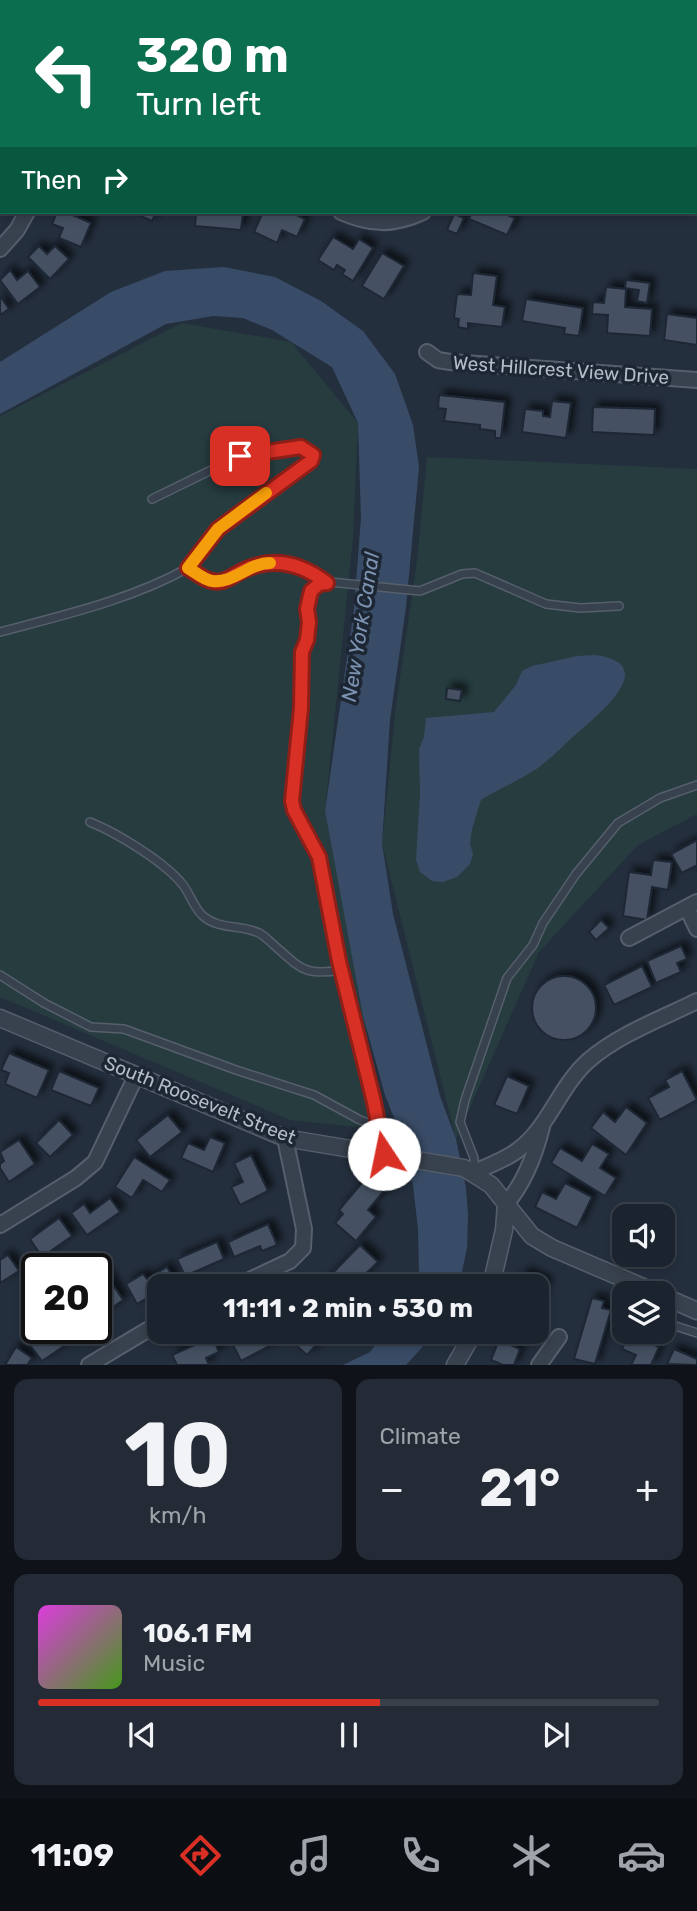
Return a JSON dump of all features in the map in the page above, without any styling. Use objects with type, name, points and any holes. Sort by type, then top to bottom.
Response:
[{"type":"street","points":[[0,248],[17,230],[26,214]]},
{"type":"street","points":[[346,214],[359,219],[393,223],[418,214]]},
{"type":"street","name":"West Hillcrest View Drive","points":[[427,352],[438,360],[450,362],[697,380]]},
{"type":"street","points":[[629,938],[692,905],[697,929]]},
{"type":"street","points":[[469,1170],[518,1150],[542,1125],[566,1084],[588,1061],[615,1041],[697,1001]]},
{"type":"street","name":"South Roosevelt Street","points":[[0,1018],[285,1138],[469,1170]]},
{"type":"street","points":[[0,1225],[76,1178],[95,1161],[136,1076]]},
{"type":"street","points":[[494,1274],[504,1230],[506,1204],[518,1190],[535,1153],[542,1125]]},
{"type":"street","points":[[262,1274],[290,1261],[303,1248],[304,1229],[285,1138]]},
{"type":"street","points":[[469,1170],[491,1185],[532,1236],[631,1281]]},
{"type":"street","points":[[675,1301],[697,1311]]},
{"type":"street","points":[[89,1365],[147,1329]]},
{"type":"street","points":[[539,1365],[559,1337]]},
{"type":"street","points":[[455,1365],[467,1344]]},
{"type":"lane","points":[[0,632],[91,608],[160,584],[188,568],[218,529],[311,461],[313,455],[301,447],[240,456],[152,499]]},
{"type":"lane","points":[[188,568],[211,582],[226,581],[263,563],[285,562],[315,574],[327,583]]},
{"type":"lane","points":[[388,1155],[378,1126],[341,970],[319,857],[294,810],[292,801],[301,708],[302,652],[309,622],[307,609],[311,591],[319,584],[327,583],[412,591],[429,589],[469,572],[483,575],[546,604],[580,608],[619,606]]},
{"type":"lane","points":[[469,1170],[474,1158],[460,1122],[507,978],[533,945],[543,923],[576,874],[618,823],[660,798],[697,785]]},
{"type":"lane","points":[[90,822],[118,836],[163,867],[182,883],[202,915],[218,925],[245,928],[258,933],[305,970],[319,974],[341,970]]},
{"type":"lane","points":[[0,975],[44,1003],[91,1027],[124,1029],[314,1095],[360,1120],[378,1126]]},
{"type":"lane","points":[[675,1326],[697,1333]]},
{"type":"green space","points":[[182,323],[291,342],[358,423],[353,538],[325,811],[385,1130],[290,1120],[0,997],[0,416]]},
{"type":"green space","points":[[427,457],[697,469],[697,814],[638,845],[539,952],[456,1139],[382,843],[396,705],[417,561]]},
{"type":"water","name":"New York Canal","points":[[224,267],[275,277],[321,301],[363,331],[395,374],[413,425],[419,467],[406,607],[390,720],[382,843],[393,914],[440,1096],[456,1139],[466,1188],[467,1248],[462,1274],[419,1274],[418,1229],[413,1185],[363,1016],[325,811],[354,609],[361,518],[358,423],[332,367],[272,330],[243,318],[213,316],[166,324],[0,414],[0,362],[111,292],[165,271]]},
{"type":"water","points":[[595,655],[615,660],[624,669],[624,679],[619,691],[609,704],[538,768],[481,800],[472,829],[470,844],[473,854],[470,864],[457,877],[443,882],[432,881],[420,872],[416,860],[420,794],[419,749],[424,737],[426,718],[494,712],[516,685],[522,671],[532,666],[577,656]]},
{"type":"water","points":[[376,1344],[425,1344],[406,1365],[343,1365],[370,1352]]},
{"type":"building","points":[[56,214],[71,214],[91,223],[81,247],[59,238],[63,228],[52,224]]},
{"type":"building","points":[[136,214],[155,214],[152,221]]},
{"type":"building","points":[[196,214],[243,214],[241,230],[195,226]]},
{"type":"building","points":[[262,214],[294,214],[305,219],[297,237],[282,230],[277,243],[254,232]]},
{"type":"building","points":[[454,214],[464,218],[457,234],[447,230]]},
{"type":"building","points":[[471,214],[505,214],[515,218],[507,235],[469,219]]},
{"type":"building","points":[[333,237],[353,249],[359,239],[373,248],[353,281],[342,274],[345,270],[337,265],[334,270],[318,260]]},
{"type":"building","points":[[39,246],[47,254],[55,246],[69,259],[50,279],[28,257]]},
{"type":"building","points":[[382,253],[404,266],[384,299],[362,286]]},
{"type":"building","points":[[10,270],[17,280],[28,271],[40,287],[18,304],[0,280]]},
{"type":"building","points":[[473,273],[497,276],[493,305],[505,307],[502,327],[468,323],[468,329],[458,327],[459,319],[454,318],[457,294],[471,295]]},
{"type":"building","points":[[626,280],[650,283],[647,303],[637,301],[639,290],[625,288]]},
{"type":"building","points":[[606,287],[626,289],[625,307],[652,309],[650,336],[607,333],[608,315],[592,314],[593,302],[604,303]]},
{"type":"building","points":[[0,296],[9,309],[0,315]]},
{"type":"building","points":[[526,299],[583,308],[579,336],[564,334],[565,328],[522,321]]},
{"type":"building","points":[[667,314],[697,318],[697,345],[664,340]]},
{"type":"building","points":[[439,395],[505,402],[501,438],[495,438],[495,431],[480,429],[480,425],[444,421],[446,409],[438,408]]},
{"type":"building","points":[[552,401],[571,403],[566,438],[522,432],[525,409],[543,411],[543,416],[550,417]]},
{"type":"building","points":[[593,407],[655,409],[654,435],[592,432]]},
{"type":"building","points":[[447,688],[462,690],[460,701],[446,699]]},
{"type":"building","points":[[697,840],[697,869],[695,866],[682,873],[671,854]]},
{"type":"building","points":[[653,860],[672,862],[668,890],[652,887],[647,920],[623,916],[629,872],[651,875]]},
{"type":"building","points":[[601,920],[609,928],[596,940],[589,932]]},
{"type":"building","points":[[681,946],[687,959],[677,963],[681,972],[656,983],[647,961]]},
{"type":"building","points":[[642,966],[652,987],[614,1005],[604,985]]},
{"type":"building","points":[[564,976],[576,978],[587,985],[594,996],[594,1020],[587,1031],[576,1038],[564,1040],[552,1038],[541,1031],[534,1020],[532,1008],[534,996],[541,985],[552,978]]},
{"type":"building","points":[[9,1053],[49,1070],[37,1098],[5,1084],[9,1073],[1,1070]]},
{"type":"building","points":[[59,1071],[99,1088],[91,1106],[51,1090]]},
{"type":"building","points":[[682,1071],[697,1100],[660,1120],[648,1098],[669,1087],[665,1080]]},
{"type":"building","points":[[507,1076],[529,1086],[517,1114],[494,1105]]},
{"type":"building","points":[[626,1107],[647,1123],[626,1155],[591,1128],[603,1112],[615,1122]]},
{"type":"building","points":[[168,1115],[182,1132],[150,1157],[136,1140]]},
{"type":"building","points":[[59,1120],[73,1135],[50,1157],[36,1143]]},
{"type":"building","points":[[210,1137],[225,1143],[213,1172],[181,1158],[188,1143],[204,1150]]},
{"type":"building","points":[[19,1140],[35,1164],[9,1182],[0,1168],[4,1161],[0,1152]]},
{"type":"building","points":[[592,1144],[609,1154],[600,1168],[616,1178],[605,1196],[551,1163],[560,1148],[582,1161]]},
{"type":"building","points":[[251,1155],[268,1191],[240,1205],[231,1187],[243,1182],[234,1163]]},
{"type":"building","points":[[134,1157],[170,1180],[162,1192],[143,1180],[132,1198],[115,1187]]},
{"type":"building","points":[[366,1178],[383,1192],[368,1210],[376,1217],[356,1241],[335,1223],[343,1214],[339,1210]]},
{"type":"building","points":[[565,1183],[592,1197],[577,1228],[535,1207],[542,1192],[556,1199]]},
{"type":"building","points":[[110,1198],[120,1212],[87,1235],[71,1213],[84,1204],[90,1213]]},
{"type":"building","points":[[59,1218],[72,1236],[48,1253],[39,1253],[30,1239]]},
{"type":"building","points":[[268,1224],[277,1245],[262,1251],[260,1246],[234,1257],[228,1242]]},
{"type":"building","points":[[217,1242],[224,1259],[184,1274],[177,1259]]},
{"type":"building","points":[[360,1245],[378,1262],[365,1274],[332,1274]]},
{"type":"building","points":[[8,1255],[19,1271],[0,1283],[0,1260]]},
{"type":"building","points":[[167,1267],[171,1274],[155,1274]]},
{"type":"building","points":[[143,1274],[147,1279],[147,1298],[137,1304],[126,1284]]},
{"type":"building","points":[[112,1284],[123,1300],[112,1308]]},
{"type":"building","points":[[592,1298],[604,1301],[602,1308],[611,1310],[595,1364],[574,1359]]},
{"type":"building","points":[[32,1344],[67,1344],[42,1361]]},
{"type":"building","points":[[197,1344],[215,1344],[219,1352],[206,1358],[209,1365],[177,1365],[172,1355]]},
{"type":"building","points":[[232,1344],[273,1344],[241,1361]]},
{"type":"building","points":[[295,1344],[317,1344],[307,1355]]},
{"type":"building","points":[[497,1344],[508,1344],[520,1349],[514,1365],[503,1365],[491,1360]]},
{"type":"building","points":[[624,1344],[652,1344],[659,1347],[651,1365],[631,1365],[636,1355],[622,1349]]},
{"type":"building","points":[[16,1347],[32,1358],[27,1365],[5,1365]]},
{"type":"building","points":[[674,1349],[697,1359],[697,1365],[667,1364]]},
{"type":"slow traffic","points":[[266,493],[218,529],[188,568],[211,582],[226,581],[242,571],[270,563]]},
{"type":"route","points":[[240,456],[301,447],[313,455],[311,461],[218,529],[188,568],[211,582],[226,581],[263,563],[285,562],[315,574],[327,583],[319,584],[311,591],[307,609],[309,622],[307,640],[302,652],[301,708],[292,801],[301,825],[319,857],[339,961],[384,1154]]}]
